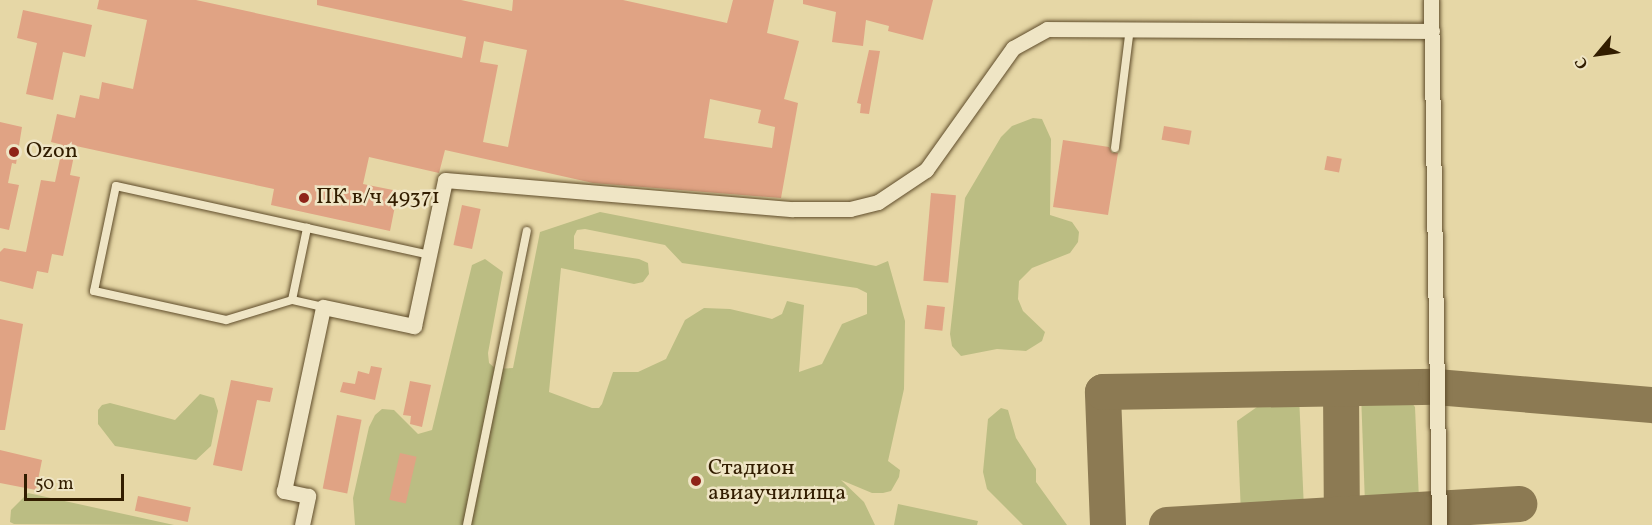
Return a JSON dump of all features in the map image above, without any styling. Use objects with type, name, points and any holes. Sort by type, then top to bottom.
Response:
[{"type":"street","points":[[1431,0],[1439,525]]},
{"type":"street","points":[[302,525],[308,496],[284,490],[323,307],[414,326],[445,180],[793,209],[864,206],[892,194],[926,170],[1004,59],[1020,42],[1056,27],[1432,31]]},
{"type":"lane","points":[[1115,148],[1131,28]]},
{"type":"lane","points":[[323,307],[292,300],[226,320],[94,291],[116,186],[430,255]]},
{"type":"lane","points":[[292,300],[307,228]]},
{"type":"lane","points":[[467,525],[527,231]]},
{"type":"green space","points":[[1033,118],[1042,119],[1051,139],[1050,215],[1072,222],[1079,232],[1078,242],[1070,253],[1032,268],[1019,281],[1018,299],[1023,311],[1045,332],[1042,341],[1026,351],[997,349],[961,356],[952,346],[950,334],[965,198],[1001,137],[1012,126]]},
{"type":"green space","points":[[600,212],[876,266],[888,261],[905,321],[904,389],[888,461],[900,470],[899,477],[891,491],[883,493],[872,493],[841,480],[864,502],[875,525],[355,525],[353,498],[369,427],[375,415],[382,409],[394,410],[418,434],[432,430],[472,265],[485,259],[503,272],[488,353],[489,363],[496,369],[513,368],[540,232]],"holes":[[[585,229],[665,245],[682,263],[857,288],[867,293],[867,314],[842,324],[822,364],[799,372],[804,305],[787,301],[782,314],[772,319],[730,309],[704,308],[685,320],[666,359],[638,372],[613,372],[599,408],[592,408],[549,392],[561,268],[634,284],[643,282],[649,274],[648,263],[639,259],[574,249],[574,236],[577,230]]]},
{"type":"green space","points":[[1361,393],[1404,393],[1415,407],[1419,500],[1365,504]]},
{"type":"green space","points":[[200,394],[214,398],[218,411],[211,446],[196,460],[115,446],[98,424],[98,410],[102,405],[110,403],[175,420]]},
{"type":"green space","points":[[1274,395],[1299,395],[1304,510],[1241,513],[1237,421]]},
{"type":"green space","points":[[1001,408],[1008,410],[1016,438],[1036,469],[1036,482],[1067,525],[1023,525],[987,489],[983,472],[988,419]]},
{"type":"green space","points":[[28,493],[174,525],[14,524],[10,522],[11,510]]},
{"type":"green space","points":[[898,504],[978,521],[977,525],[894,525]]},
{"type":"building","points":[[99,0],[196,0],[462,58],[466,37],[317,5],[317,0],[461,0],[512,11],[513,0],[623,0],[727,23],[733,0],[774,0],[767,33],[799,41],[784,99],[798,103],[781,198],[593,183],[445,150],[439,173],[369,157],[363,184],[398,191],[390,231],[271,205],[274,189],[76,146],[70,175],[80,177],[63,256],[52,254],[48,273],[37,271],[33,289],[0,281],[0,252],[4,248],[26,252],[41,180],[55,182],[63,145],[51,142],[57,114],[75,118],[80,95],[99,99],[102,82],[133,89],[147,20],[97,9]],"holes":[[[484,41],[527,50],[508,147],[483,142],[498,65],[480,62]],[[710,99],[761,110],[758,123],[775,127],[772,148],[704,138]]]},
{"type":"building","points":[[803,0],[933,0],[923,40],[888,31],[889,26],[866,20],[863,46],[832,42],[836,12],[803,4]]},
{"type":"building","points":[[23,10],[92,25],[85,57],[63,52],[53,100],[26,94],[37,43],[17,38]]},
{"type":"building","points":[[869,50],[880,51],[869,114],[860,113],[861,104],[857,103]]},
{"type":"building","points":[[0,122],[22,127],[16,164],[12,163],[8,183],[19,185],[9,230],[0,228]]},
{"type":"building","points":[[1164,126],[1192,131],[1189,145],[1162,140]]},
{"type":"building","points":[[1063,140],[1109,147],[1112,153],[1118,153],[1108,215],[1053,207]]},
{"type":"building","points":[[1327,156],[1342,159],[1339,173],[1324,170]]},
{"type":"building","points":[[931,193],[956,195],[948,283],[923,281]]},
{"type":"building","points":[[462,205],[481,209],[472,249],[453,245]]},
{"type":"building","points":[[927,305],[945,307],[942,331],[924,329]]},
{"type":"building","points":[[0,319],[23,324],[5,430],[0,430]]},
{"type":"building","points":[[371,366],[382,368],[375,400],[340,392],[343,382],[355,384],[358,371],[369,374]]},
{"type":"building","points":[[231,380],[273,388],[270,402],[257,400],[242,471],[213,465]]},
{"type":"building","points":[[410,381],[431,385],[422,427],[410,424],[411,416],[403,415]]},
{"type":"building","points":[[337,415],[362,420],[347,493],[323,489]]},
{"type":"building","points":[[0,450],[42,460],[36,490],[0,483]]},
{"type":"building","points":[[400,453],[417,457],[406,504],[389,500]]},
{"type":"building","points":[[138,496],[191,507],[188,522],[135,511]]},
{"type":"taxiway","points":[[1108,525],[1103,392],[1436,387],[1652,405]]},
{"type":"taxiway","points":[[1341,389],[1342,525]]},
{"type":"taxiway","points":[[1167,525],[1519,504]]},
{"type":"place","name":"Ozon","points":[[14,152]]},
{"type":"place","name":"ПК в/ч 49371","points":[[304,198]]},
{"type":"place","name":"Стадион авиаучилища","points":[[696,481]]}]
